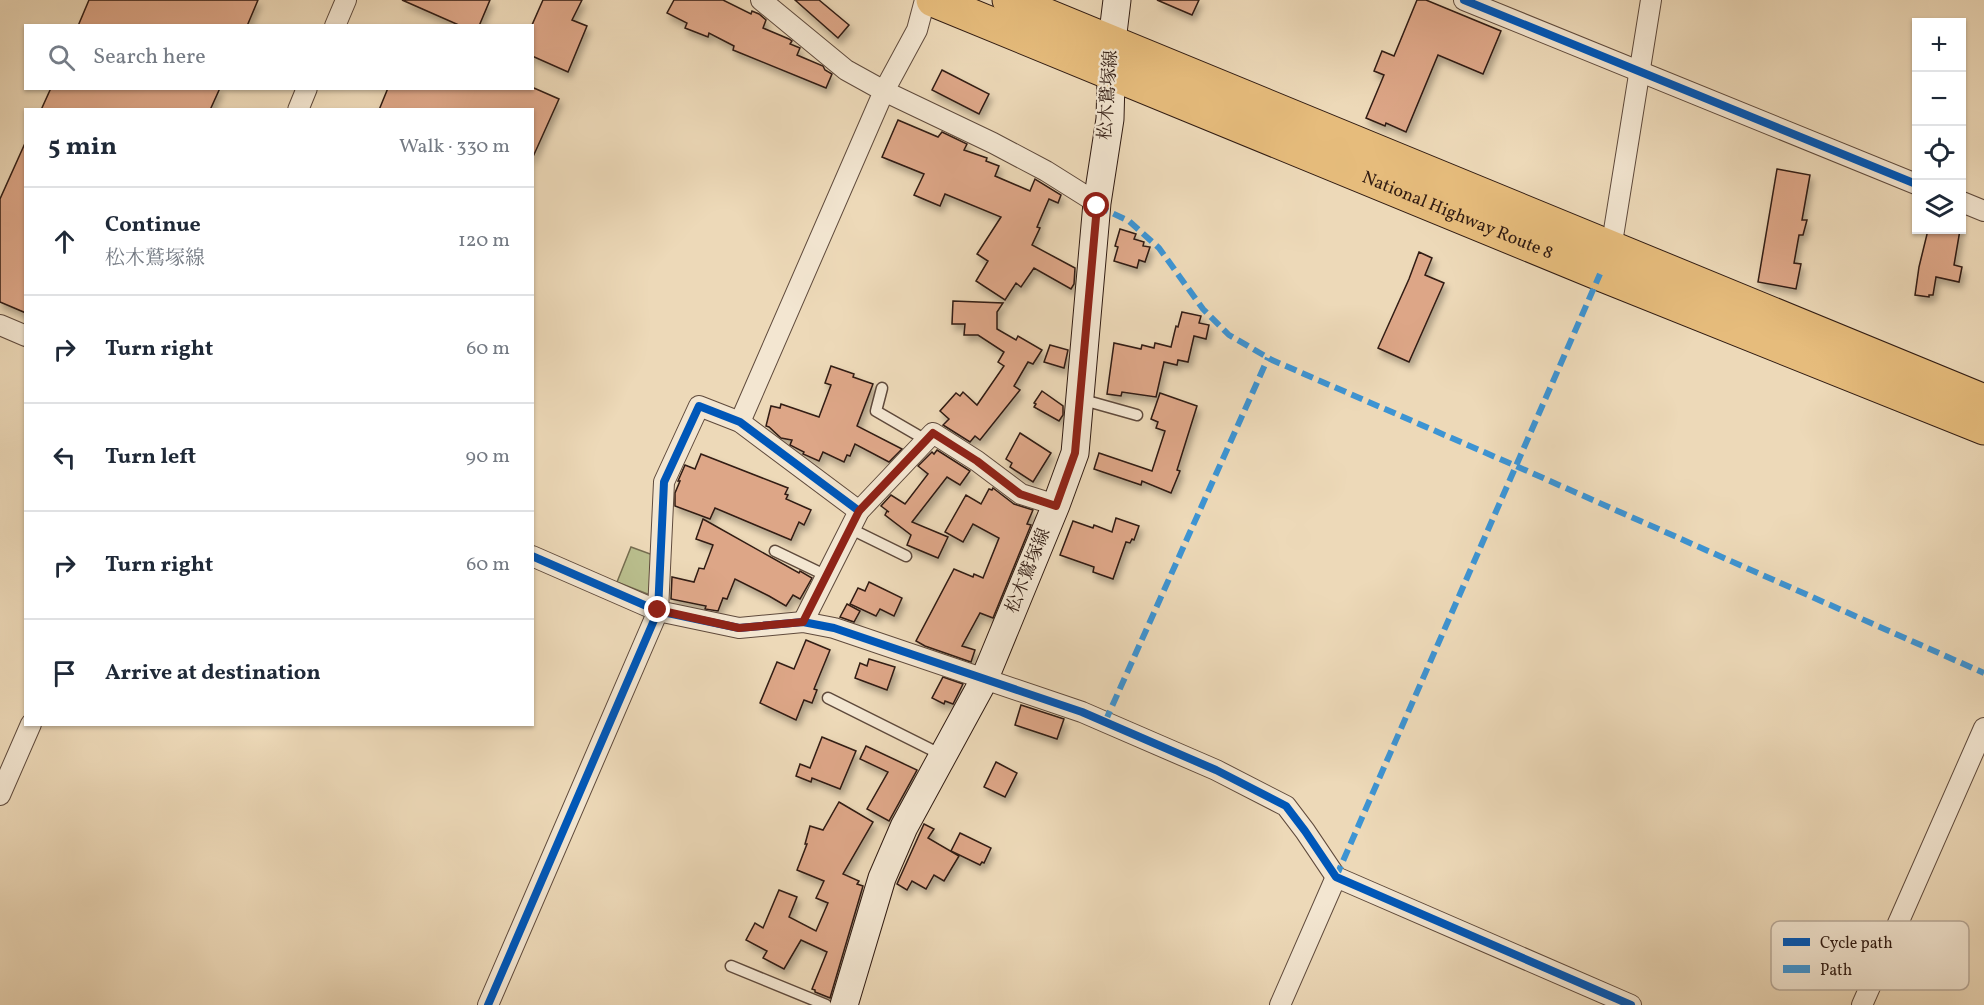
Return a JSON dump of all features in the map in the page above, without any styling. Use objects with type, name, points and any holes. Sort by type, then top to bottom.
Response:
[{"type":"highway","name":"National Highway Route 8","points":[[933,0],[1112,57],[1611,249],[1984,401]]},
{"type":"highway","name":"National Highway Route 8","points":[[1009,0],[1112,57],[1600,274],[1984,428]]},
{"type":"main road","name":"松木鷲塚線","points":[[844,1005],[882,878],[904,827],[984,680],[1056,506],[1075,453],[1097,202],[1110,119],[1117,0]]},
{"type":"street","points":[[336,24],[346,0]]},
{"type":"street","points":[[761,0],[846,70],[884,91],[993,143],[1097,202]]},
{"type":"street","points":[[740,422],[884,91],[917,30],[925,0]]},
{"type":"street","points":[[1464,0],[1912,182]]},
{"type":"street","points":[[1611,249],[1651,0]]},
{"type":"street","points":[[299,108],[306,90]]},
{"type":"street","points":[[1966,204],[1984,211]]},
{"type":"street","points":[[0,325],[24,335]]},
{"type":"street","points":[[488,1005],[658,610],[664,482],[699,406],[740,422],[855,520]]},
{"type":"street","points":[[803,622],[855,520],[933,433],[977,461],[1020,494],[1056,506]]},
{"type":"street","points":[[534,557],[658,610],[739,628],[803,622],[834,628],[1082,712],[1216,770],[1286,806],[1336,876],[1631,1005]]},
{"type":"street","points":[[0,795],[30,726]]},
{"type":"street","points":[[1899,921],[1984,728]]},
{"type":"street","points":[[1280,1005],[1336,876]]},
{"type":"street","points":[[1862,1005],[1869,990]]},
{"type":"lane","points":[[882,387],[876,411],[926,440]]},
{"type":"lane","points":[[1080,399],[1137,414]]},
{"type":"lane","points":[[855,520],[906,556]]},
{"type":"lane","points":[[774,551],[827,576]]},
{"type":"lane","points":[[828,698],[942,755]]},
{"type":"lane","points":[[731,966],[826,1005]]},
{"type":"green space","points":[[631,547],[653,555],[650,595],[617,582]]},
{"type":"building","points":[[89,0],[258,0],[248,24],[79,24]]},
{"type":"building","points":[[402,0],[490,0],[480,24],[456,24]]},
{"type":"building","points":[[543,0],[582,0],[572,20],[587,26],[568,72],[534,57],[532,24]]},
{"type":"building","points":[[674,0],[723,0],[751,14],[752,11],[759,14],[766,20],[763,28],[792,41],[790,44],[800,48],[797,55],[823,66],[832,74],[826,88],[733,50],[734,46],[709,33],[708,37],[685,28],[687,23],[667,13]]},
{"type":"building","points":[[795,0],[819,0],[849,25],[838,38]]},
{"type":"building","points":[[1157,0],[1199,0],[1192,15]]},
{"type":"building","points":[[1417,0],[1426,0],[1501,31],[1483,74],[1438,55],[1406,132],[1386,123],[1385,126],[1366,118],[1384,75],[1374,71],[1382,51],[1394,56]]},
{"type":"building","points":[[942,70],[989,94],[979,114],[932,90]]},
{"type":"building","points":[[534,88],[559,99],[534,155],[534,108],[380,108],[387,90],[534,90]]},
{"type":"building","points":[[50,90],[219,90],[211,108],[42,108]]},
{"type":"building","points":[[898,120],[938,137],[942,132],[967,144],[964,150],[987,158],[986,161],[999,166],[995,176],[1030,191],[1035,179],[1061,195],[1058,203],[1049,199],[1032,245],[1075,268],[1074,284],[1071,289],[1034,268],[1021,287],[1016,283],[1005,300],[976,281],[988,261],[977,254],[1001,217],[945,194],[940,206],[914,195],[924,174],[882,157]]},
{"type":"building","points":[[24,145],[24,312],[0,302],[0,199]]},
{"type":"building","points":[[1777,169],[1810,175],[1802,220],[1807,220],[1803,235],[1799,235],[1794,263],[1801,264],[1796,289],[1758,282]]},
{"type":"building","points":[[1120,229],[1136,234],[1134,239],[1144,242],[1143,246],[1150,247],[1145,262],[1139,260],[1137,268],[1114,261]]},
{"type":"building","points":[[1927,234],[1959,234],[1954,265],[1962,267],[1959,282],[1936,277],[1933,295],[1929,297],[1915,295]]},
{"type":"building","points":[[1419,252],[1432,258],[1425,275],[1444,283],[1409,362],[1378,348]]},
{"type":"building","points":[[953,301],[1003,303],[997,312],[997,329],[1016,340],[1018,336],[1042,350],[1033,364],[1028,362],[1014,386],[1020,390],[980,440],[975,436],[970,442],[943,425],[949,419],[940,411],[956,393],[960,396],[963,392],[977,405],[1004,366],[998,362],[1004,352],[978,335],[964,335],[965,324],[952,324]]},
{"type":"building","points":[[1182,312],[1201,316],[1199,323],[1209,325],[1206,339],[1194,336],[1188,362],[1178,360],[1177,365],[1164,362],[1156,397],[1122,392],[1121,396],[1107,394],[1114,343],[1141,349],[1142,345],[1154,348],[1155,343],[1171,347]]},
{"type":"building","points":[[1050,345],[1068,350],[1064,368],[1044,362]]},
{"type":"building","points":[[831,366],[873,384],[857,426],[902,449],[889,462],[855,444],[850,456],[847,455],[844,462],[823,452],[819,461],[803,454],[804,452],[790,445],[792,440],[781,438],[766,426],[771,406],[780,408],[781,404],[819,417],[831,385],[825,383]]},
{"type":"building","points":[[1042,391],[1063,406],[1063,415],[1059,421],[1034,407]]},
{"type":"building","points":[[1160,393],[1197,406],[1177,470],[1180,471],[1171,493],[1142,481],[1141,485],[1094,469],[1099,453],[1152,471],[1165,431],[1156,428],[1158,422],[1151,419]]},
{"type":"building","points":[[1020,433],[1051,453],[1033,482],[1010,467],[1012,463],[1006,459]]},
{"type":"building","points":[[937,450],[970,471],[960,485],[947,477],[912,522],[948,537],[938,558],[907,545],[911,535],[885,515],[887,511],[889,512],[881,506],[891,495],[905,504],[928,474],[918,466]]},
{"type":"building","points":[[701,454],[788,488],[785,494],[788,495],[786,499],[811,510],[804,525],[799,522],[791,540],[715,508],[710,519],[675,506],[675,493],[685,465],[695,469]]},
{"type":"building","points":[[993,488],[1014,504],[1033,510],[1027,524],[1031,525],[993,618],[980,613],[962,646],[975,650],[971,662],[916,641],[954,569],[973,577],[974,574],[983,578],[999,538],[973,524],[963,542],[945,532],[966,495],[981,504],[989,489]]},
{"type":"building","points":[[1116,518],[1139,526],[1134,540],[1132,539],[1130,543],[1126,542],[1113,579],[1093,572],[1094,567],[1060,555],[1073,521],[1093,528],[1094,525],[1112,532]]},
{"type":"building","points":[[703,519],[812,578],[800,599],[793,595],[786,606],[735,579],[727,599],[723,598],[718,611],[705,609],[706,606],[671,599],[672,577],[694,582],[699,568],[704,569],[713,545],[696,539]]},
{"type":"building","points":[[869,582],[902,598],[894,616],[880,609],[876,616],[850,604],[858,588],[865,591]]},
{"type":"building","points":[[847,604],[860,611],[854,622],[840,617]]},
{"type":"building","points":[[806,640],[830,650],[814,689],[817,690],[812,703],[804,700],[796,720],[760,703],[777,662],[794,669]]},
{"type":"building","points":[[869,659],[895,667],[887,690],[855,678],[860,663],[867,666]]},
{"type":"building","points":[[943,677],[963,684],[953,704],[945,701],[944,704],[932,698]]},
{"type":"building","points":[[1021,705],[1064,719],[1057,739],[1015,725]]},
{"type":"building","points":[[822,737],[856,751],[840,789],[812,778],[811,782],[796,776],[800,764],[810,768]]},
{"type":"building","points":[[866,746],[917,770],[889,821],[867,809],[888,772],[860,759]]},
{"type":"building","points":[[996,762],[1017,773],[1005,797],[984,787]]},
{"type":"building","points":[[839,802],[873,822],[843,874],[859,881],[857,884],[863,886],[830,998],[812,989],[827,952],[801,940],[784,969],[763,958],[767,951],[746,940],[755,923],[763,928],[779,890],[797,897],[789,917],[816,931],[828,903],[816,898],[824,881],[797,870],[807,844],[805,844],[810,826],[823,830]]},
{"type":"building","points":[[924,824],[934,829],[928,838],[959,856],[944,881],[934,875],[926,889],[912,881],[907,890],[897,884]]},
{"type":"building","points":[[960,833],[991,848],[984,863],[980,865],[951,851]]},
{"type":"marked path","points":[[1097,206],[1129,221],[1159,248],[1203,309],[1229,335],[1272,360],[1984,673]]},
{"type":"marked path","points":[[1336,877],[1600,274]]},
{"type":"marked path","points":[[1105,722],[1268,358]]},
{"type":"cycle path","points":[[1464,0],[1912,182]]},
{"type":"cycle path","points":[[488,1005],[658,611],[664,482],[699,406],[740,422],[859,511]]},
{"type":"cycle path","points":[[534,557],[658,611],[739,628],[803,622],[834,628],[1082,712],[1216,770],[1286,806],[1336,877],[1631,1005]]},
{"type":"route","points":[[658,610],[739,628],[803,622],[852,529],[859,511],[933,433],[977,461],[1020,494],[1056,506],[1075,453],[1097,206]]}]
